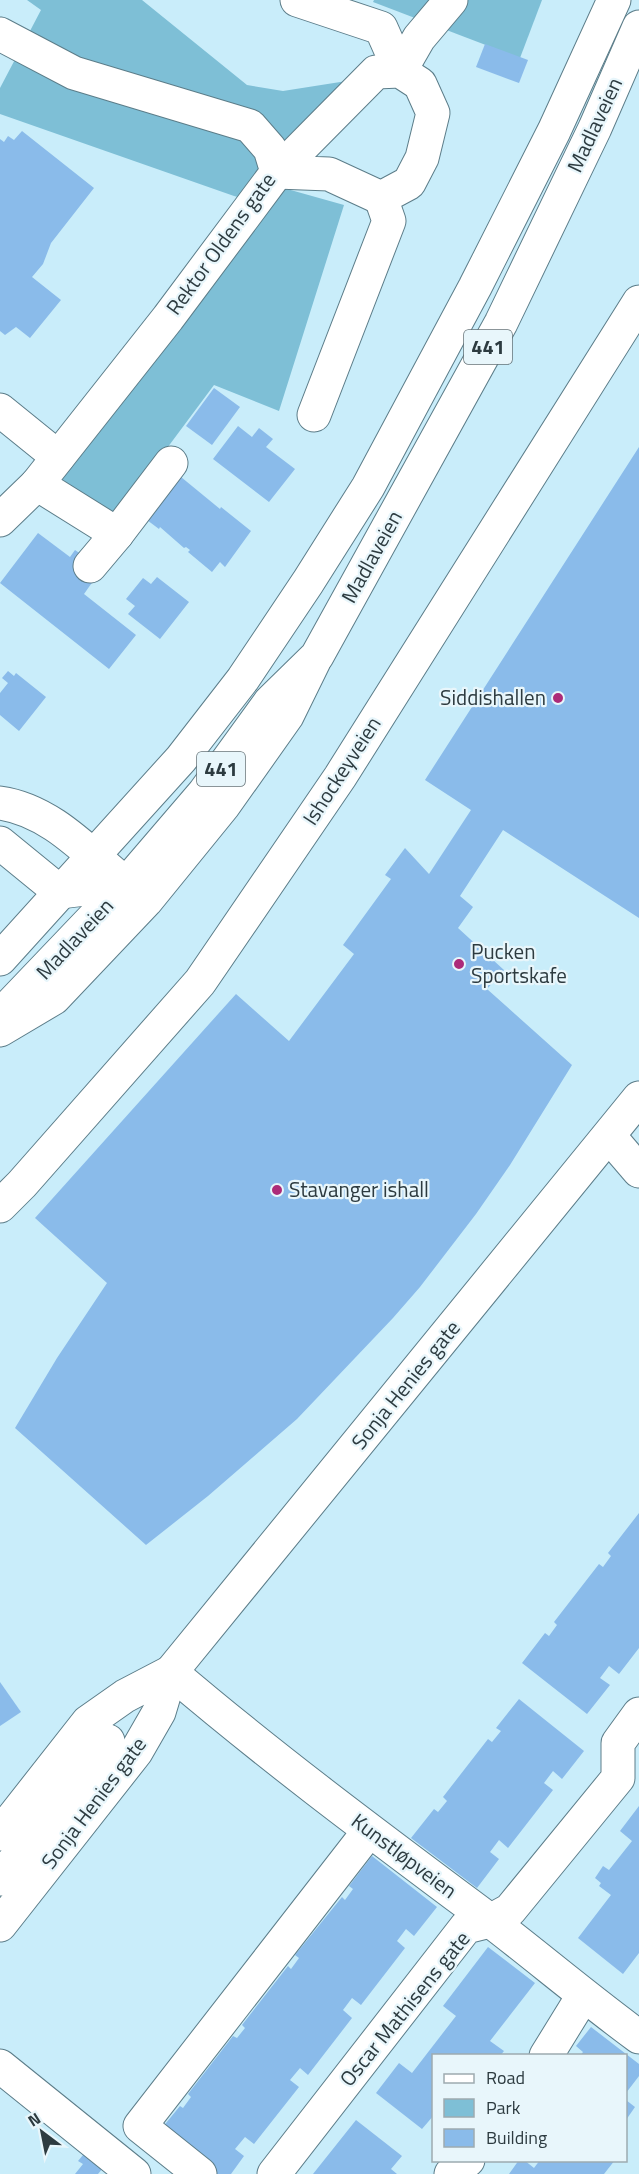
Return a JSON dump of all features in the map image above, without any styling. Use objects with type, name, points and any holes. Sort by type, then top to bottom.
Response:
[{"type":"street","points":[[297,0],[381,28],[400,71],[420,84],[433,113],[422,158],[409,183],[381,198]]},
{"type":"street","points":[[400,71],[419,38],[451,0]]},
{"type":"street","name":"Madlaveien","points":[[0,959],[180,759],[243,679],[308,582],[368,486],[480,277],[554,131],[614,0]]},
{"type":"street","name":"Madlaveien","points":[[0,1016],[126,884],[204,793],[270,702],[317,656],[501,323],[595,128],[639,27]]},
{"type":"street","name":"Rektor Oldens gate","points":[[0,34],[74,73],[250,126],[270,148],[277,172],[168,318],[37,484],[0,520]]},
{"type":"street","points":[[277,172],[376,72],[400,71]]},
{"type":"street","points":[[277,172],[329,174],[381,198],[389,221],[314,414]]},
{"type":"street","name":"Ishockeyveien","points":[[0,1206],[200,982],[340,777],[639,302]]},
{"type":"street","points":[[0,410],[58,457]]},
{"type":"street","points":[[90,566],[171,463]]},
{"type":"street","points":[[37,484],[117,534]]},
{"type":"street","points":[[0,1030],[54,998],[146,901],[224,805],[287,716],[317,656]]},
{"type":"street","points":[[0,803],[12,805],[54,823],[126,884]]},
{"type":"street","points":[[0,843],[60,892],[126,884]]},
{"type":"street","name":"Sonja Henies gate","points":[[0,1925],[136,1752],[159,1712],[171,1672],[639,1098]]},
{"type":"street","points":[[609,1136],[639,1172]]},
{"type":"street","name":"Sonja Henies gate","points":[[0,1834],[88,1722],[125,1696],[171,1672]]},
{"type":"street","name":"Kunstløpveien","points":[[171,1672],[369,1832],[490,1921],[583,1996],[639,2037]]},
{"type":"street","name":"Oscar Mathisens gate","points":[[273,2174],[466,1927],[490,1921],[510,1910],[618,1778],[618,1743],[639,1714]]},
{"type":"street","points":[[0,1879],[108,1741]]},
{"type":"street","points":[[200,2174],[140,2126],[369,1832]]},
{"type":"street","points":[[547,2054],[583,1996]]},
{"type":"street","points":[[0,2066],[134,2174]]},
{"type":"street","points":[[451,2174],[466,2162]]},
{"type":"green space","points":[[27,0],[142,0],[247,85],[283,91],[353,80],[287,189],[344,205],[279,411],[214,385],[124,506],[114,511],[100,512],[61,478],[272,206],[234,196],[0,114],[0,88],[41,10]]},
{"type":"green space","points":[[374,0],[542,0],[520,58],[373,2]]},
{"type":"building","points":[[485,44],[528,60],[519,83],[476,67]]},
{"type":"building","points":[[22,131],[94,188],[51,243],[43,264],[32,277],[61,300],[30,338],[16,327],[5,335],[0,331],[0,139],[4,142],[8,136],[14,140]]},
{"type":"building","points":[[214,388],[240,407],[212,445],[186,426]]},
{"type":"building","points":[[238,426],[252,437],[259,428],[273,439],[266,447],[295,469],[269,502],[213,459]]},
{"type":"building","name":"Stavanger ishall","points":[[639,447],[639,918],[503,830],[460,896],[473,907],[458,928],[504,970],[487,989],[572,1065],[510,1165],[476,1214],[393,1318],[297,1419],[208,1496],[146,1545],[15,1428],[57,1358],[107,1283],[35,1218],[236,994],[289,1041],[354,954],[343,945],[391,879],[385,875],[405,848],[429,874],[471,810],[425,780]]},
{"type":"building","points":[[181,477],[251,531],[225,567],[220,562],[212,572],[188,552],[190,550],[184,548],[160,527],[159,529],[143,517],[156,501],[160,505]]},
{"type":"building","points":[[38,533],[70,557],[75,550],[85,557],[96,577],[84,594],[136,635],[109,669],[0,583]]},
{"type":"building","points":[[157,577],[189,602],[160,639],[128,614],[135,606],[126,599],[143,578],[151,584]]},
{"type":"building","points":[[8,671],[14,676],[16,673],[46,697],[19,731],[0,715],[0,693],[8,683],[2,678]]},
{"type":"building","points":[[639,1513],[639,1648],[619,1674],[609,1666],[600,1678],[610,1685],[587,1714],[522,1663],[545,1633],[549,1636],[557,1625],[554,1622],[599,1564],[603,1567],[611,1556],[608,1553]]},
{"type":"building","points":[[0,1682],[21,1712],[0,1726]]},
{"type":"building","points":[[519,1699],[584,1751],[562,1779],[553,1771],[544,1783],[553,1790],[508,1848],[499,1840],[490,1852],[499,1859],[477,1888],[411,1838],[434,1809],[438,1812],[447,1801],[443,1797],[488,1739],[492,1742],[501,1731],[496,1728]]},
{"type":"building","points":[[639,1806],[639,1953],[623,1974],[578,1938],[611,1895],[599,1886],[601,1883],[595,1878],[603,1866],[609,1870],[632,1841],[620,1831]]},
{"type":"building","points":[[372,1856],[437,1907],[414,1936],[406,1929],[397,1941],[405,1948],[361,2005],[352,1998],[343,2010],[352,2018],[308,2075],[300,2068],[290,2080],[299,2087],[254,2144],[245,2137],[235,2149],[244,2156],[231,2174],[209,2174],[157,2134],[180,2106],[183,2108],[191,2097],[188,2094],[233,2036],[237,2038],[245,2028],[242,2025],[288,1966],[291,1969],[299,1958],[295,1955],[342,1897],[345,1900],[353,1889],[349,1886]]},
{"type":"building","points":[[488,1947],[535,1983],[490,2041],[504,2051],[502,2054],[432,2054],[432,2117],[422,2129],[376,2093],[399,2063],[412,2073],[456,2016],[443,2006]]},
{"type":"building","points":[[591,2027],[626,2054],[582,2054],[583,2052],[576,2046]]},
{"type":"building","points":[[627,2055],[639,2064],[639,2076],[627,2092]]},
{"type":"building","points":[[627,2101],[635,2107],[627,2119]]},
{"type":"building","points":[[356,2120],[402,2156],[391,2169],[397,2174],[313,2174]]},
{"type":"building","points":[[88,2149],[107,2163],[98,2174],[75,2174],[83,2164],[78,2161]]},
{"type":"building","points":[[518,2162],[526,2162],[534,2168],[538,2162],[613,2162],[604,2174],[509,2174]]},
{"type":"place","name":"Siddishallen","points":[[558,698]]},
{"type":"place","name":"Pucken Sportskafe","points":[[459,964]]},
{"type":"place","name":"Stavanger ishall","points":[[277,1190]]}]
